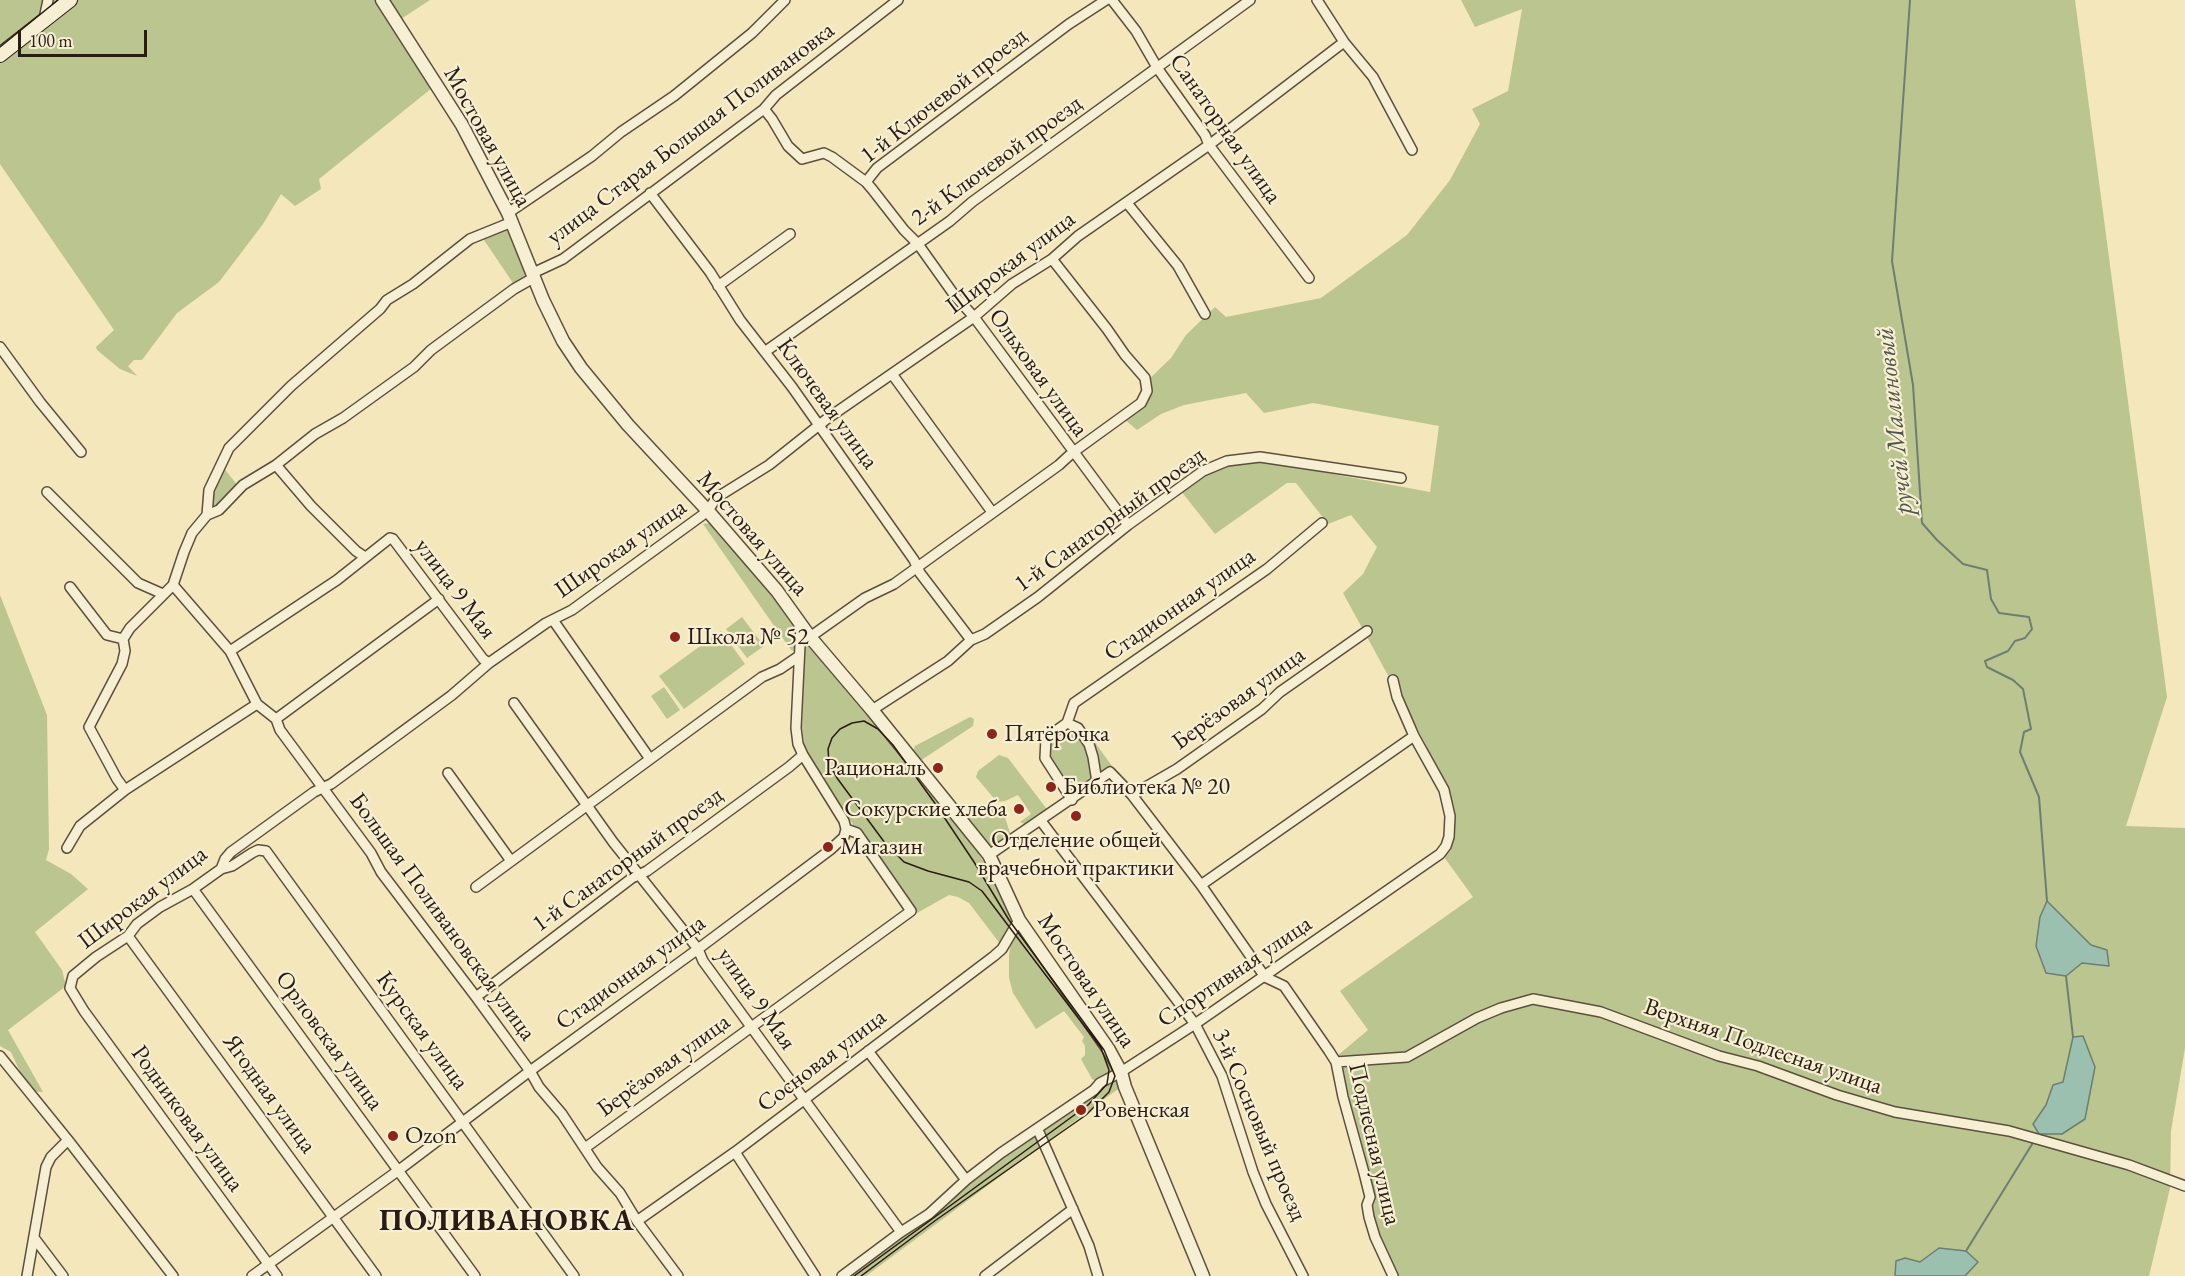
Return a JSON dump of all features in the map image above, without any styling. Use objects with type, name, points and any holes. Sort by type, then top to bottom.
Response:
[{"type":"main road","points":[[0,55],[69,0]]},
{"type":"street","points":[[44,19],[48,0]]},
{"type":"street","name":"Мостовая улица","points":[[382,0],[462,125],[510,217],[543,300],[563,341],[581,368],[777,591],[810,637],[989,855],[1019,920],[1109,1050],[1121,1072],[1125,1087],[1203,1276]]},
{"type":"street","name":"улица Старая Большая Поливановка","points":[[207,515],[209,490],[229,448],[291,386],[380,309],[387,300],[471,239],[510,217],[621,132],[674,96],[752,33],[785,0]]},
{"type":"street","name":"улица Старая Большая Поливановка","points":[[123,639],[130,628],[173,585],[192,533],[207,515],[219,510],[243,485],[276,465],[315,434],[343,418],[414,367],[431,350],[534,275],[563,259],[764,109],[776,95],[898,0]]},
{"type":"street","name":"1-й Ключевой проезд","points":[[866,182],[877,168],[1069,24],[1106,0]]},
{"type":"street","name":"Санаторная улица","points":[[1112,0],[1205,135],[1209,145],[1309,278]]},
{"type":"street","name":"2-й Ключевой проезд","points":[[766,351],[918,244],[972,202],[1250,0]]},
{"type":"street","points":[[1317,0],[1344,42],[1373,77],[1390,105],[1412,150]]},
{"type":"street","name":"Широкая улица","points":[[70,982],[73,976],[96,957],[128,936],[137,924],[160,907],[194,889],[221,869],[231,852],[331,784],[452,695],[489,663],[580,604],[708,511],[716,498],[770,465],[828,418],[974,317],[1012,284],[1052,259],[1078,236],[1209,145],[1344,42]]},
{"type":"street","name":"Ольховая улица","points":[[764,109],[788,146],[802,159],[824,153],[840,161],[866,182],[918,244],[955,296],[974,317],[1072,453],[1128,525]]},
{"type":"street","name":"Ключевая улица","points":[[650,193],[705,264],[740,320],[766,351],[888,522],[917,567],[971,640]]},
{"type":"street","points":[[1127,203],[1178,266],[1205,314]]},
{"type":"street","points":[[718,286],[790,234]]},
{"type":"street","points":[[810,637],[865,598],[894,584],[1141,403],[1147,391],[1145,378],[1052,259]]},
{"type":"street","points":[[0,347],[40,402],[81,452]]},
{"type":"street","points":[[892,374],[992,512]]},
{"type":"street","name":"1-й Санаторный проезд","points":[[872,710],[948,661],[971,640],[985,634],[1038,597],[1128,525],[1203,471],[1227,461],[1260,457],[1401,478]]},
{"type":"street","points":[[230,651],[307,601],[365,557],[356,551],[311,506],[276,465]]},
{"type":"street","points":[[47,492],[138,583],[163,594]]},
{"type":"street","name":"Стадионная улица","points":[[1072,800],[1045,758],[1046,738],[1067,723],[1074,703],[1267,569],[1322,523]]},
{"type":"street","name":"улица 9 Мая","points":[[365,557],[390,538],[489,663]]},
{"type":"street","name":"Большая Поливановская улица","points":[[173,585],[230,651],[257,704],[276,719],[280,730],[371,853],[381,872],[476,997],[678,1276]]},
{"type":"street","points":[[70,587],[107,634],[123,639],[125,651],[122,664],[89,727],[125,790]]},
{"type":"street","points":[[276,719],[439,599]]},
{"type":"street","points":[[553,620],[650,759]]},
{"type":"street","points":[[801,624],[796,728],[798,744],[845,825]]},
{"type":"street","name":"Берёзовая улица","points":[[1132,795],[1177,769],[1367,631]]},
{"type":"street","points":[[476,887],[762,677],[780,669],[799,656]]},
{"type":"street","name":"Спортивная улица","points":[[842,1276],[901,1232],[929,1215],[966,1180],[1094,1090],[1100,1083],[1121,1072],[1265,977],[1440,854],[1449,837],[1450,816],[1444,790],[1414,736],[1397,697],[1393,680]]},
{"type":"street","name":"улица 9 Мая","points":[[514,703],[639,875],[698,949],[703,962],[901,1232]]},
{"type":"street","points":[[67,848],[80,826],[125,790],[257,704]]},
{"type":"street","points":[[989,855],[1097,782],[1089,744],[1078,728],[1067,723]]},
{"type":"street","points":[[1201,885],[1414,736]]},
{"type":"street","name":"1-й Санаторный проезд","points":[[476,997],[803,755]]},
{"type":"street","name":"Подлесная улица","points":[[1097,782],[1110,772],[1132,795],[1201,885],[1265,977],[1284,986],[1336,1062],[1343,1097],[1365,1173],[1370,1197],[1366,1205],[1375,1237],[1393,1276]]},
{"type":"street","points":[[448,773],[511,861]]},
{"type":"street","name":"3-й Сосновый проезд","points":[[1041,821],[1195,1024],[1222,1076],[1252,1172],[1303,1276]]},
{"type":"street","name":"Стадионная улица","points":[[252,1276],[399,1170],[830,850],[844,837],[845,825]]},
{"type":"street","name":"Берёзовая улица","points":[[585,1148],[911,911],[858,833],[845,825]]},
{"type":"street","name":"Курская улица","points":[[221,869],[232,866],[258,850],[266,851],[573,1276]]},
{"type":"street","name":"Орловская улица","points":[[194,889],[475,1276]]},
{"type":"street","name":"Сосновая улица","points":[[637,1221],[735,1152],[994,956],[1002,949],[1019,920]]},
{"type":"street","name":"Ягодная улица","points":[[128,936],[376,1276]]},
{"type":"street","name":"Родниковая улица","points":[[70,982],[72,994],[277,1276]]},
{"type":"street","name":"Верхняя Подлесная улица","points":[[1336,1062],[1407,1057],[1477,1018],[1533,999],[1601,1012],[1719,1056],[1758,1066],[1838,1095],[1895,1112],[2009,1131],[2129,1165],[2185,1186]]},
{"type":"street","points":[[868,1051],[966,1180]]},
{"type":"street","points":[[0,1056],[173,1276]]},
{"type":"street","points":[[1038,1130],[1089,1246],[1098,1276]]},
{"type":"street","points":[[27,1276],[46,1167],[51,1157],[68,1140]]},
{"type":"street","points":[[735,1152],[815,1276]]},
{"type":"street","points":[[985,1276],[1073,1209]]},
{"type":"street","points":[[35,1239],[63,1276]]},
{"type":"green space","points":[[0,0],[61,0],[0,47]]},
{"type":"green space","points":[[77,0],[375,0],[432,88],[319,179],[321,189],[295,206],[281,194],[263,224],[219,282],[177,313],[142,360],[134,360],[128,366],[137,376],[120,369],[97,350],[96,347],[114,330],[0,164],[0,61]]},
{"type":"green space","points":[[387,0],[430,0],[401,19]]},
{"type":"green space","points":[[1461,0],[2075,0],[2167,697],[2126,826],[2185,828],[2185,1048],[2171,1131],[2170,1188],[2149,1276],[1395,1276],[1374,1230],[1337,1056],[1368,1030],[1340,991],[1473,897],[1444,857],[1450,849],[1452,839],[1448,794],[1425,743],[1343,593],[1363,574],[1377,547],[1351,515],[1328,524],[1296,483],[1287,483],[1215,534],[1181,491],[1228,463],[1257,460],[1430,492],[1439,426],[1313,403],[1264,413],[1246,393],[1184,405],[1161,414],[1137,430],[1122,417],[1142,403],[1147,381],[1171,358],[1186,335],[1215,307],[1226,317],[1321,298],[1407,235],[1450,180],[1480,124],[1472,109],[1508,91],[1522,9],[1475,27]]},
{"type":"green space","points":[[508,229],[511,231],[528,273],[523,281],[515,286],[482,237]]},
{"type":"green space","points":[[223,467],[238,486],[218,508],[210,509],[210,492]]},
{"type":"green space","points":[[703,524],[715,525],[794,621],[795,651],[791,650]]},
{"type":"green space","points":[[0,595],[47,715],[49,849],[46,860],[71,874],[88,889],[35,932],[62,970],[66,986],[8,1030],[43,1092],[29,1091],[11,1052],[0,1046]]},
{"type":"green space","points":[[742,617],[764,646],[747,658],[726,629]]},
{"type":"green space","points":[[721,631],[745,664],[684,709],[659,676]]},
{"type":"green space","points":[[810,643],[974,847],[1000,887],[1012,919],[1001,945],[969,903],[958,897],[949,895],[917,913],[834,798],[808,757],[802,726],[805,648]]},
{"type":"green space","points":[[664,687],[680,710],[667,719],[651,696]]},
{"type":"green space","points":[[970,717],[974,719],[973,726],[920,761],[913,752],[915,746]]},
{"type":"green space","points":[[1080,722],[1112,766],[1074,794],[1047,756],[1048,747]]},
{"type":"green space","points":[[999,755],[1008,758],[1049,812],[1029,826],[1020,822],[1031,814],[1018,795],[997,802],[976,777],[978,771]]},
{"type":"green space","points":[[983,807],[994,807],[1004,814],[1010,833],[1008,840],[990,849],[966,820]]},
{"type":"green space","points":[[1018,928],[1107,1052],[1113,1072],[1097,1082],[1092,1079],[1081,1059],[1085,1055],[1085,1046],[1082,1041],[1084,1037],[1064,1011],[1036,1029],[1013,993],[1009,978],[1009,955],[1012,936]]},
{"type":"green space","points":[[1112,1079],[1118,1082],[1118,1089],[866,1276],[849,1276],[930,1217],[968,1181]]},
{"type":"shaded area","points":[[2047,901],[2091,945],[2107,950],[2109,966],[2082,963],[2066,976],[2046,973],[2036,946],[2040,917]]},
{"type":"shaded area","points":[[2083,1036],[2095,1067],[2085,1119],[2062,1134],[2039,1134],[2033,1124],[2046,1105],[2053,1085],[2063,1082],[2073,1037]]},
{"type":"shaded area","points":[[1939,1248],[1966,1251],[1978,1262],[1965,1276],[1895,1276],[1896,1261],[1905,1258],[1920,1262]]},
{"type":"waterway","name":"ручей Малиновый","points":[[1910,0],[1892,261],[1913,385],[1922,523],[1963,564],[1987,570],[1991,599],[1999,613],[2029,617],[2032,629],[2025,638],[2015,641],[2008,651],[1985,661],[1987,667],[2013,680],[2023,689],[2031,729],[2024,732],[2020,752],[2039,797],[2047,901]]},
{"type":"waterway","name":"ручей Малиновый","points":[[2066,976],[2073,1037]]},
{"type":"waterway","name":"ручей Малиновый","points":[[1966,1251],[2034,1141]]},
{"type":"tram line","points":[[0,47],[58,0]]},
{"type":"tram line","points":[[854,1276],[1088,1105],[1107,1084],[1109,1070],[1101,1048],[982,891],[969,882],[904,862],[885,843],[837,778],[829,763],[828,749],[832,738],[840,729],[852,723],[864,721],[878,729],[893,745],[934,802],[1009,920],[1104,1050],[1115,1076],[1109,1092],[1086,1115],[936,1220],[861,1276]]},
{"type":"place","name":"Школа № 52","points":[[675,637]]},
{"type":"place","name":"Пятёрочка","points":[[992,734]]},
{"type":"place","name":"Рациональ","points":[[938,768]]},
{"type":"place","name":"Библиотека № 20","points":[[1051,787]]},
{"type":"place","name":"Сокурские хлеба","points":[[1019,809]]},
{"type":"place","name":"Отделение общей врачебной практики","points":[[1076,816]]},
{"type":"place","name":"Магазин","points":[[828,847]]},
{"type":"place","name":"Ровенская","points":[[1081,1110]]},
{"type":"place","name":"Ozon","points":[[393,1136]]},
{"type":"district","name":"ПОЛИВАНОВКА","points":[[507,1222]]}]
